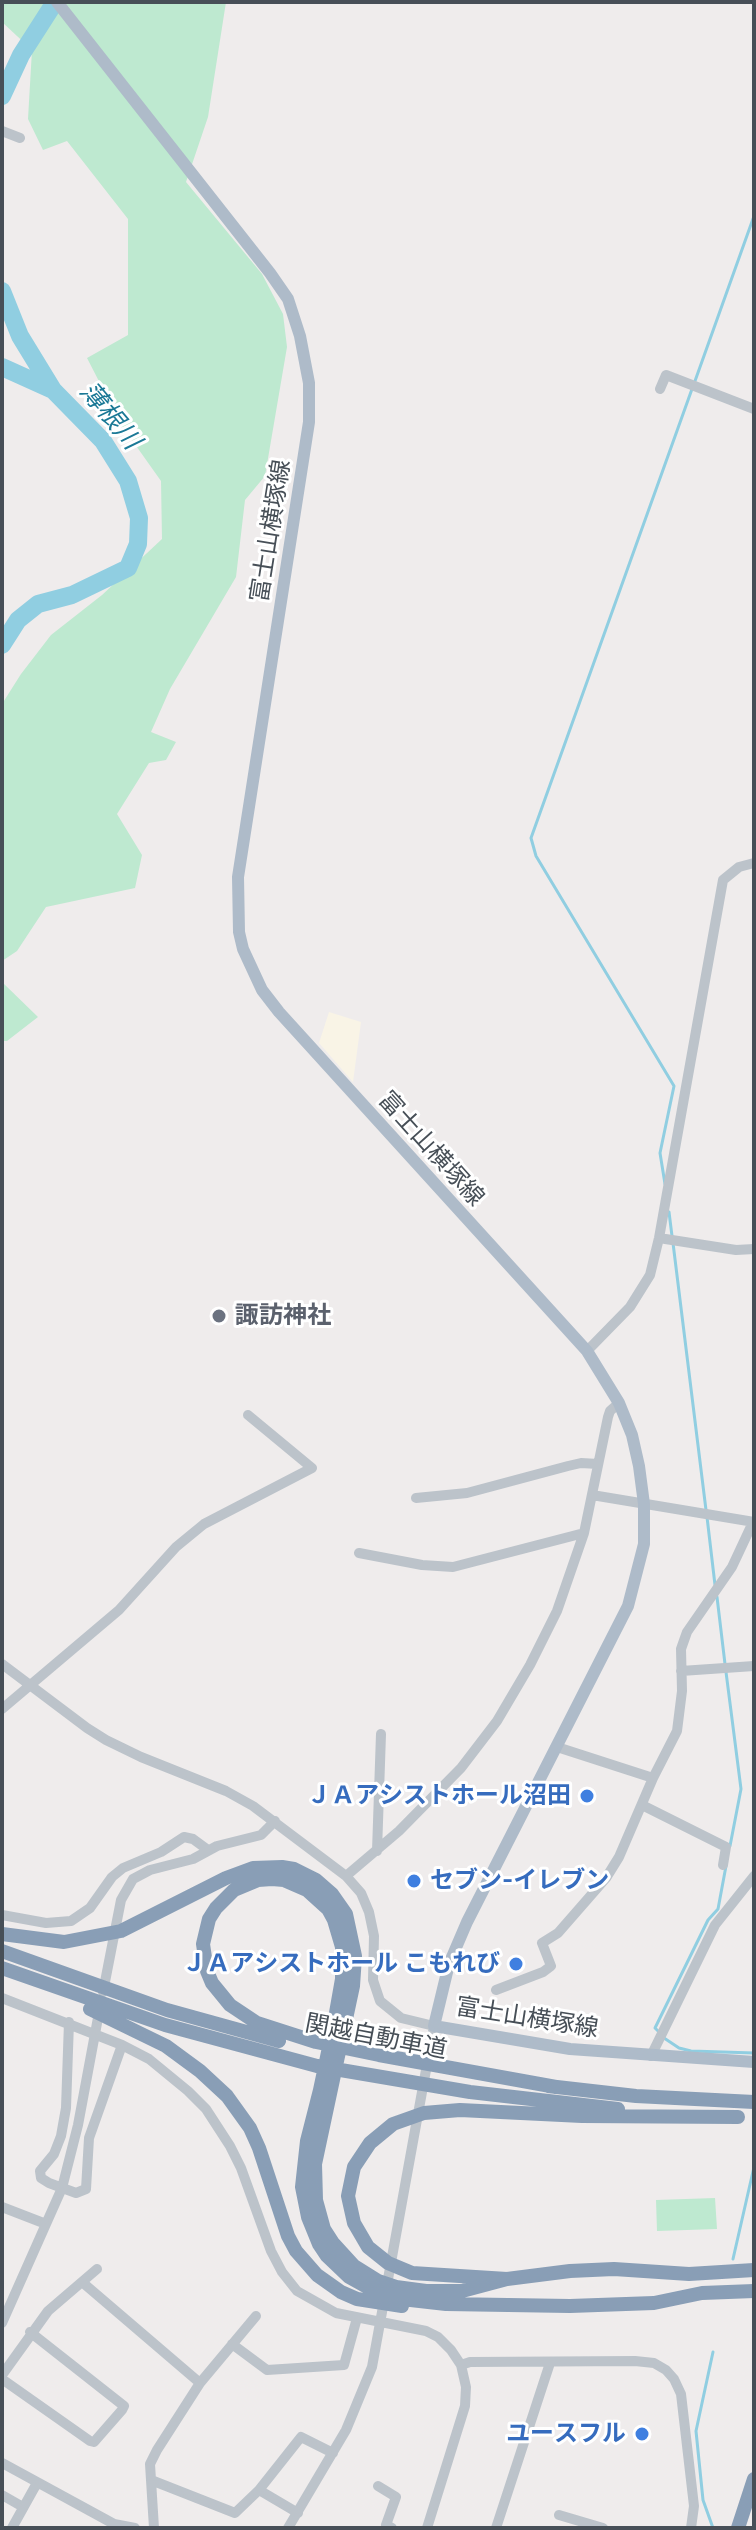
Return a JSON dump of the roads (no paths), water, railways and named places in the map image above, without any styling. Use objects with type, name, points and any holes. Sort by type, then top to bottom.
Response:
[{"type":"highway","points":[[2,1934],[46,1942],[98,1937],[142,1922],[240,1872],[268,1866],[294,1869],[316,1880],[332,1894],[351,1927],[355,1971],[325,2091],[304,2156],[302,2187],[308,2217],[319,2244],[337,2267],[376,2292],[408,2300],[446,2304],[570,2306],[654,2303],[702,2293],[754,2291]]},
{"type":"highway","points":[[340,2025],[343,1963],[339,1934],[328,1909],[307,1890],[284,1880],[258,1880],[234,1890],[216,1908],[205,1931],[204,1958],[212,1983],[230,2005],[257,2023],[316,2042],[556,2087]]},
{"type":"highway","name":"関越自動車道","points":[[2,1951],[167,2010],[320,2051],[395,2065],[556,2087],[636,2096],[754,2102]]},
{"type":"highway","points":[[2,1971],[146,2035],[185,2058],[215,2083],[250,2128],[296,2251],[328,2284],[357,2299],[374,2303],[410,2307],[446,2304]]},
{"type":"highway","name":"関越自動車道","points":[[2,1971],[165,2025],[317,2066],[497,2096],[754,2118]]},
{"type":"highway","points":[[325,2091],[314,2183],[321,2222],[343,2256],[378,2281],[411,2290],[462,2291],[507,2279],[570,2271],[614,2269],[689,2274],[754,2270]]},
{"type":"highway","points":[[507,2279],[412,2273],[388,2263],[368,2247],[354,2223],[348,2196],[354,2167],[370,2143],[393,2124],[441,2110],[666,2118],[738,2117]]},
{"type":"highway","points":[[738,2528],[754,2479]]},
{"type":"main road","name":"富士山横塚線","points":[[57,2],[233,224],[288,299],[300,336],[309,383],[309,422],[238,877],[239,932],[243,949],[256,979],[279,1012],[587,1351],[619,1403],[636,1450],[644,1504],[644,1544],[628,1606],[462,1933],[449,1964],[433,2031],[570,2049],[754,2062]]},
{"type":"street","points":[[2,131],[20,138]]},
{"type":"street","points":[[660,389],[666,375],[754,409]]},
{"type":"street","points":[[587,1351],[621,1318],[650,1275],[723,880],[739,867],[754,863]]},
{"type":"street","points":[[659,1238],[736,1250],[754,1249]]},
{"type":"street","points":[[346,1876],[445,1786],[497,1721],[550,1627],[584,1533],[608,1417],[619,1403]]},
{"type":"street","points":[[2,1709],[119,1610],[176,1547],[204,1524],[312,1468],[248,1415]]},
{"type":"street","points":[[416,1498],[467,1493],[581,1463],[598,1464]]},
{"type":"street","points":[[496,1990],[551,1966],[542,1943],[558,1933],[606,1878],[619,1857],[677,1731],[682,1691],[681,1649],[687,1632],[732,1567],[753,1522],[592,1495]]},
{"type":"street","points":[[359,1553],[422,1565],[453,1567],[584,1533]]},
{"type":"street","points":[[2,1664],[29,1687],[106,1740],[226,1791],[275,1821],[346,1876],[361,1893],[369,1912],[374,1936],[374,1987],[380,2001],[401,2018],[433,2031],[376,2350],[361,2399],[288,2528]]},
{"type":"street","points":[[681,1671],[754,1666]]},
{"type":"street","points":[[377,1851],[381,1734]]},
{"type":"street","points":[[557,1747],[653,1778]]},
{"type":"street","points":[[642,1805],[726,1847],[723,1865]]},
{"type":"street","points":[[2,2323],[62,2188],[124,1893],[137,1876],[261,1835],[275,1821]]},
{"type":"street","points":[[2,1915],[46,1923],[71,1921],[84,1914],[112,1877],[132,1863],[161,1852],[184,1837],[193,1839],[208,1850]]},
{"type":"street","points":[[651,2056],[715,1925],[754,1876]]},
{"type":"street","points":[[2,1998],[122,2045],[172,2076],[206,2109],[241,2168],[271,2251],[297,2291],[336,2313],[426,2331],[438,2337],[461,2365],[466,2387],[465,2406],[427,2528]]},
{"type":"street","points":[[69,2022],[64,2122],[59,2146],[40,2174],[45,2181],[79,2193],[86,2189],[89,2138],[122,2045]]},
{"type":"street","points":[[2,2207],[46,2224]]},
{"type":"street","points":[[30,2332],[124,2406],[94,2442],[2,2377],[30,2332],[48,2311],[97,2269]]},
{"type":"street","points":[[82,2282],[200,2383]]},
{"type":"street","points":[[154,2528],[150,2464],[200,2383],[256,2316]]},
{"type":"street","points":[[232,2344],[267,2370],[344,2365],[357,2318]]},
{"type":"street","points":[[461,2365],[470,2362],[635,2361],[654,2363],[666,2370],[681,2394],[694,2506],[691,2528]]},
{"type":"street","points":[[496,2528],[550,2363]]},
{"type":"street","points":[[151,2480],[235,2513],[259,2490],[301,2437],[333,2453]]},
{"type":"street","points":[[2,2463],[116,2526],[135,2528]]},
{"type":"street","points":[[12,2528],[37,2483]]},
{"type":"street","points":[[378,2486],[396,2497],[386,2525],[392,2528]]},
{"type":"street","points":[[259,2490],[298,2513]]},
{"type":"street","points":[[2,2495],[23,2507]]},
{"type":"street","points":[[559,2515],[603,2528]]},
{"type":"waterway","points":[[2,96],[21,55],[55,2]]},
{"type":"waterway","points":[[695,381],[754,216]]},
{"type":"waterway","points":[[2,291],[20,336],[53,390]]},
{"type":"waterway","name":"薄根川","points":[[2,367],[53,390],[103,441],[128,481],[139,518],[138,544],[128,568],[72,595],[38,604],[18,620],[2,645]]},
{"type":"waterway","points":[[665,1184],[660,1153],[674,1086],[536,856],[531,838],[692,389]]},
{"type":"waterway","points":[[669,1212],[672,1236]]},
{"type":"waterway","points":[[673,1243],[706,1510]]},
{"type":"waterway","points":[[707,1517],[715,1585]]},
{"type":"waterway","points":[[717,1597],[725,1664]]},
{"type":"waterway","points":[[726,1672],[741,1789],[730,1846]]},
{"type":"waterway","points":[[659,2032],[655,2028],[708,1920],[718,1909],[726,1866]]},
{"type":"waterway","points":[[664,2038],[679,2048],[691,2051],[754,2053]]},
{"type":"waterway","points":[[733,2259],[754,2167]]},
{"type":"waterway","points":[[713,2352],[696,2431],[703,2500],[713,2528]]},
{"type":"place","name":"諏訪神社","points":[[219,1316]]},
{"type":"place","name":"ＪＡアシストホール沼田","points":[[587,1796]]},
{"type":"place","name":"セブン-イレブン","points":[[414,1881]]},
{"type":"place","name":"ＪＡアシストホール こもれび","points":[[516,1964]]},
{"type":"place","name":"ユースフル","points":[[642,2434]]}]
